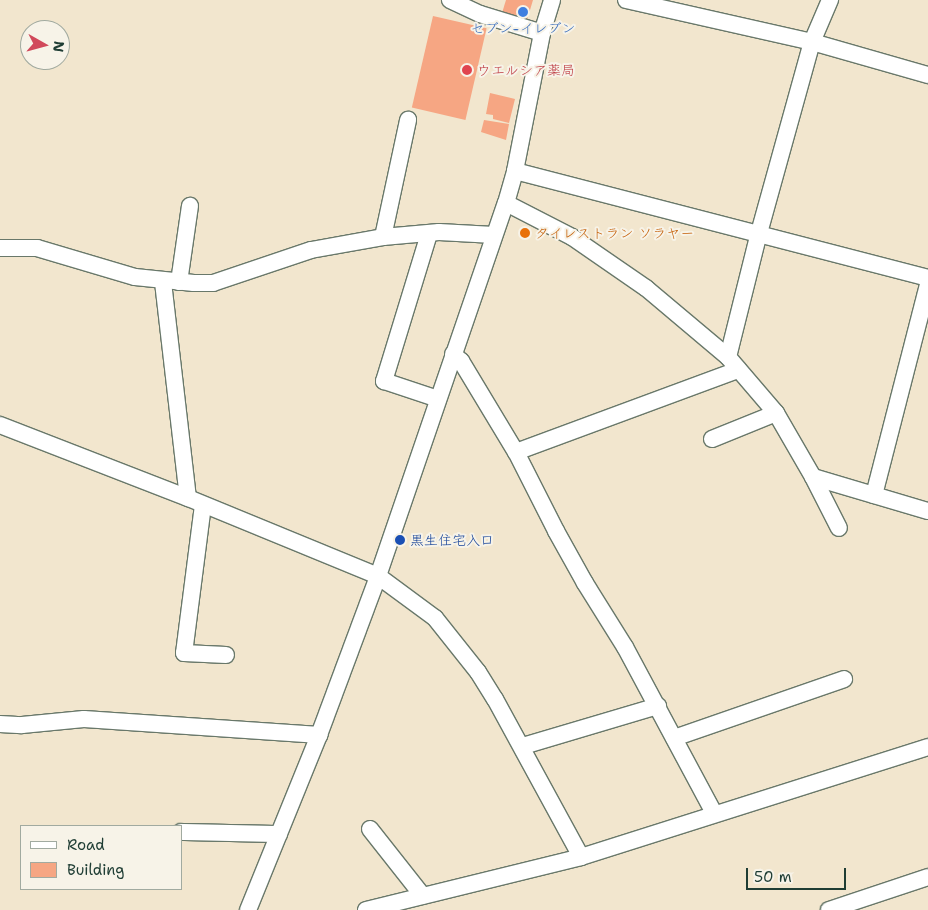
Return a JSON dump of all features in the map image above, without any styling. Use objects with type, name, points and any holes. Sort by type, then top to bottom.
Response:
[{"type":"street","points":[[450,0],[480,14],[542,32]]},
{"type":"street","points":[[248,910],[319,735],[378,576],[506,203],[515,170],[542,32],[552,0]]},
{"type":"street","points":[[626,0],[661,4],[812,42],[928,75]]},
{"type":"street","points":[[733,364],[759,234],[812,42],[830,0]]},
{"type":"street","points":[[383,237],[408,120]]},
{"type":"street","points":[[515,170],[928,278]]},
{"type":"street","points":[[506,203],[572,237],[646,288],[733,364],[776,413],[813,477],[839,528]]},
{"type":"street","points":[[190,206],[171,282],[196,502],[184,653],[226,655]]},
{"type":"street","points":[[0,248],[37,248],[135,277],[171,282],[213,282],[311,250],[383,237],[439,232],[494,236]]},
{"type":"street","points":[[429,234],[384,381],[438,399]]},
{"type":"street","points":[[874,495],[928,285]]},
{"type":"street","points":[[453,354],[462,361],[516,452],[580,575],[658,706],[714,813]]},
{"type":"street","points":[[516,452],[733,364]]},
{"type":"street","points":[[712,438],[776,413]]},
{"type":"street","points":[[0,425],[378,576],[435,618],[478,672],[522,746],[581,857]]},
{"type":"street","points":[[813,477],[928,511]]},
{"type":"street","points":[[674,738],[844,678]]},
{"type":"street","points":[[522,746],[658,706]]},
{"type":"street","points":[[0,724],[22,725],[84,720],[319,735]]},
{"type":"street","points":[[366,910],[581,857],[714,813],[928,747]]},
{"type":"street","points":[[370,829],[423,896]]},
{"type":"street","points":[[182,832],[279,834]]},
{"type":"street","points":[[828,910],[928,877]]},
{"type":"building","points":[[506,0],[533,0],[527,20],[502,13]]},
{"type":"building","points":[[433,16],[487,28],[465,120],[412,108]]},
{"type":"building","points":[[490,93],[515,99],[509,123],[493,119],[493,115],[486,114]]},
{"type":"building","points":[[484,120],[509,124],[506,140],[481,132]]},
{"type":"place","name":"セブン-イレブン","points":[[523,12]]},
{"type":"place","name":"ウエルシア薬局","points":[[467,70]]},
{"type":"place","name":"タイレストラン ソラヤー","points":[[525,233]]},
{"type":"place","name":"黒生住宅入口","points":[[400,540]]}]
